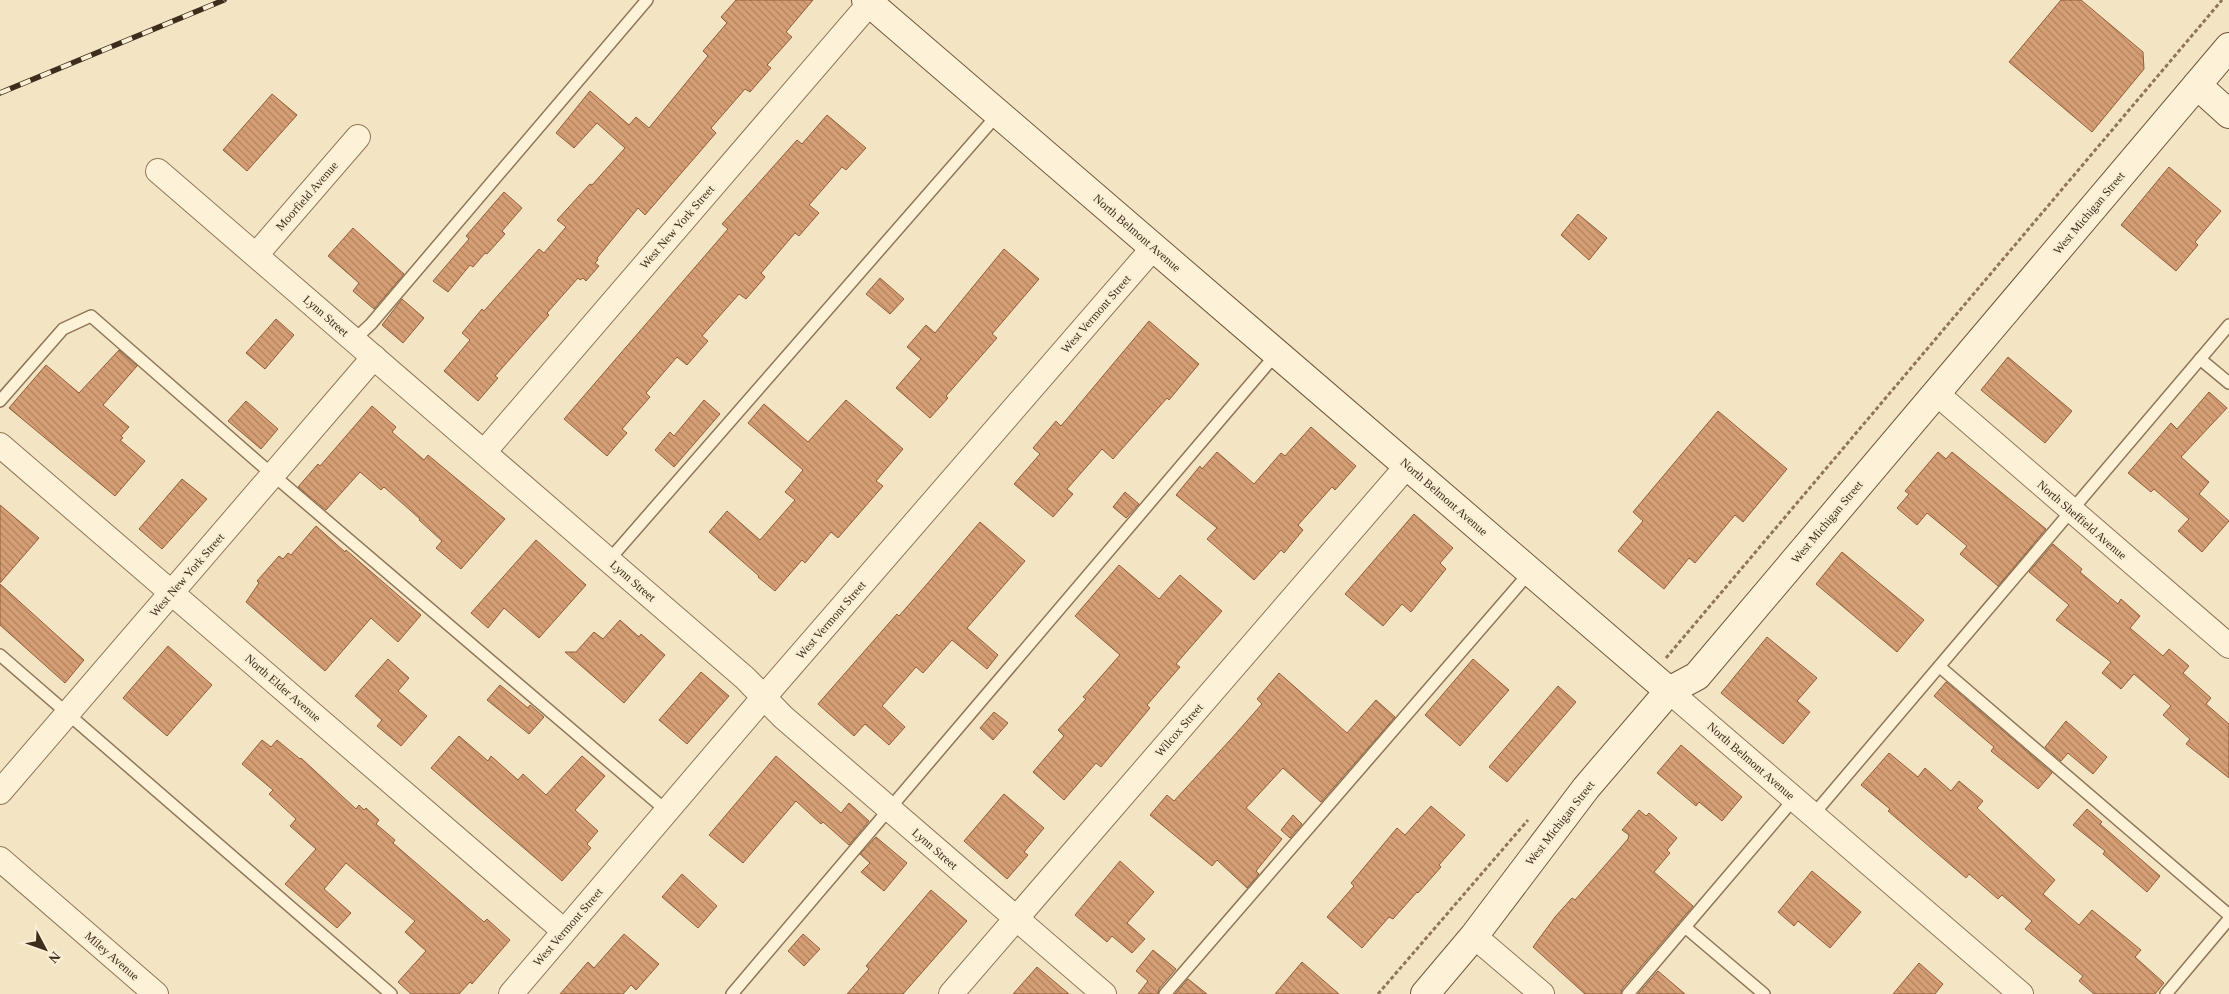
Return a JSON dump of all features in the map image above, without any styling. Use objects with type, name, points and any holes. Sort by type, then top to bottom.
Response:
[{"type":"main road","name":"North Belmont Avenue","points":[[868,1],[1669,691]]},
{"type":"main road","name":"West Michigan Street","points":[[1425,994],[1474,936],[1564,816],[1669,691],[1697,676],[2229,47]]},
{"type":"main road","points":[[2197,85],[2229,114]]},
{"type":"street","name":"West New York Street","points":[[484,452],[868,1]]},
{"type":"street","name":"Moorfield Avenue","points":[[256,255],[358,137]]},
{"type":"street","name":"Lynn Street","points":[[158,171],[745,678],[782,717],[1104,994]]},
{"type":"street","name":"West Vermont Street","points":[[511,994],[764,697],[1154,247]]},
{"type":"street","name":"West New York Street","points":[[0,792],[374,357]]},
{"type":"street","name":"North Sheffield Avenue","points":[[1936,393],[2229,646]]},
{"type":"street","name":"North Elder Avenue","points":[[0,445],[564,931]]},
{"type":"street","name":"Wilcox Street","points":[[951,994],[1407,466]]},
{"type":"street","name":"North Belmont Avenue","points":[[1669,691],[2021,994]]},
{"type":"street","name":"Miley Avenue","points":[[0,859],[156,994]]},
{"type":"street","points":[[1474,936],[1542,994]]},
{"type":"lane","points":[[354,340],[371,324],[647,0]]},
{"type":"lane","points":[[608,560],[998,114]]},
{"type":"lane","points":[[0,401],[63,329],[91,316],[273,475],[668,812]]},
{"type":"lane","points":[[1814,815],[2229,325]]},
{"type":"lane","points":[[732,994],[1277,353]]},
{"type":"lane","points":[[2200,359],[2229,383]]},
{"type":"lane","points":[[1166,994],[1530,572]]},
{"type":"lane","points":[[0,655],[391,994]]},
{"type":"lane","points":[[1940,668],[2229,915]]},
{"type":"lane","points":[[1628,994],[1794,799]]},
{"type":"lane","points":[[2166,994],[2229,919]]},
{"type":"lane","points":[[1685,927],[1764,994]]},
{"type":"path","points":[[1670,653],[2222,0]]},
{"type":"path","points":[[1378,994],[1522,826]]},
{"type":"building","points":[[736,0],[813,0],[786,32],[792,37],[767,65],[771,68],[750,92],[745,89],[711,128],[716,133],[645,215],[638,208],[597,258],[598,260],[595,263],[599,266],[586,281],[583,278],[580,280],[578,278],[547,313],[549,315],[495,376],[498,378],[478,401],[444,371],[470,340],[462,333],[539,249],[544,253],[566,227],[557,220],[625,148],[597,123],[574,148],[556,133],[590,91],[629,125],[636,117],[649,128],[708,56],[703,51],[727,23],[721,17]]},
{"type":"building","points":[[2061,0],[2081,0],[2143,52],[2144,69],[2092,132],[2009,62]]},
{"type":"building","points":[[272,94],[297,115],[247,171],[223,150]]},
{"type":"building","points":[[827,115],[866,148],[846,170],[842,167],[809,205],[819,213],[799,236],[795,233],[761,273],[765,277],[746,299],[739,294],[702,336],[708,341],[687,365],[677,357],[646,393],[650,397],[622,429],[627,433],[607,456],[564,419],[728,229],[722,224],[797,140],[802,144]]},
{"type":"building","points":[[2169,167],[2221,211],[2195,242],[2198,245],[2176,271],[2121,225]]},
{"type":"building","points":[[504,192],[522,208],[502,231],[505,234],[473,267],[470,265],[448,292],[433,281],[469,239],[466,236]]},
{"type":"building","points":[[1578,214],[1607,238],[1589,260],[1561,235]]},
{"type":"building","points":[[353,228],[404,274],[374,309],[353,291],[359,283],[328,256]]},
{"type":"building","points":[[1004,249],[1039,279],[992,334],[997,338],[946,396],[948,398],[930,418],[896,388],[921,359],[907,347],[926,325],[935,333]]},
{"type":"building","points":[[880,278],[904,299],[890,314],[866,294]]},
{"type":"building","points":[[402,299],[424,318],[403,343],[382,325]]},
{"type":"building","points":[[276,319],[294,335],[265,369],[246,353]]},
{"type":"building","points":[[1149,321],[1199,364],[1169,400],[1167,398],[1113,459],[1102,449],[1067,489],[1073,494],[1053,517],[1014,484],[1040,454],[1033,448],[1056,421],[1061,426]]},
{"type":"building","points":[[119,350],[137,366],[103,405],[129,427],[120,440],[145,461],[115,496],[9,408],[46,365],[79,393]]},
{"type":"building","points":[[2008,357],[2072,411],[2045,443],[1981,390]]},
{"type":"building","points":[[2209,392],[2227,408],[2181,457],[2209,482],[2199,494],[2229,521],[2202,552],[2178,531],[2189,519],[2154,489],[2151,492],[2128,473],[2171,423],[2177,429]]},
{"type":"building","points":[[704,400],[720,414],[674,467],[655,450],[670,432],[674,436]]},
{"type":"building","points":[[846,400],[903,449],[876,481],[883,486],[838,538],[831,532],[805,563],[802,560],[775,591],[709,532],[727,511],[760,540],[795,500],[785,492],[803,470],[748,423],[764,404],[808,442]]},
{"type":"building","points":[[246,401],[278,429],[261,449],[228,421]]},
{"type":"building","points":[[372,406],[396,427],[392,432],[424,460],[428,455],[505,519],[461,569],[436,548],[442,541],[420,519],[384,487],[381,490],[360,472],[326,510],[298,487],[318,464],[320,466]]},
{"type":"building","points":[[1718,411],[1787,469],[1743,522],[1735,515],[1695,563],[1689,558],[1664,589],[1618,551],[1643,521],[1633,512]]},
{"type":"building","points":[[1311,427],[1356,466],[1335,490],[1332,487],[1298,525],[1303,530],[1284,553],[1281,550],[1254,580],[1207,539],[1217,528],[1176,495],[1200,466],[1202,469],[1217,452],[1254,484],[1281,453],[1285,456]]},
{"type":"building","points":[[1938,452],[1946,459],[1952,452],[2046,529],[1998,586],[1960,554],[1967,546],[1927,513],[1917,525],[1897,508],[1909,494],[1905,491]]},
{"type":"building","points":[[182,479],[207,499],[162,549],[139,529]]},
{"type":"building","points":[[1125,492],[1139,504],[1126,518],[1113,507]]},
{"type":"building","points":[[0,505],[39,538],[0,583]]},
{"type":"building","points":[[1414,514],[1453,548],[1440,563],[1446,569],[1411,612],[1402,604],[1383,626],[1345,594]]},
{"type":"building","points":[[980,522],[1025,561],[967,628],[998,655],[987,669],[952,640],[923,673],[916,667],[882,706],[905,727],[889,745],[865,724],[854,736],[818,704],[897,614],[899,616]]},
{"type":"building","points":[[316,526],[421,615],[398,642],[371,618],[325,671],[246,602],[259,583],[257,581],[279,556],[283,559],[288,553],[291,555]]},
{"type":"building","points":[[536,540],[586,585],[539,638],[504,608],[488,628],[471,613]]},
{"type":"building","points":[[2053,544],[2082,569],[2080,572],[2118,604],[2121,599],[2140,616],[2130,628],[2163,656],[2169,649],[2189,666],[2183,673],[2211,698],[2206,704],[2229,724],[2229,778],[2186,744],[2190,739],[2163,715],[2171,706],[2134,674],[2121,689],[2102,673],[2111,662],[2056,620],[2069,605],[2029,572]]},
{"type":"building","points":[[1842,552],[1924,620],[1897,652],[1816,584]]},
{"type":"building","points":[[1119,565],[1159,599],[1180,575],[1222,611],[1176,664],[1180,667],[1147,705],[1150,708],[1101,767],[1096,763],[1064,800],[1033,772],[1064,736],[1058,730],[1086,699],[1083,697],[1120,655],[1075,616]]},
{"type":"building","points":[[0,584],[84,660],[65,683],[0,625]]},
{"type":"building","points":[[620,620],[639,637],[641,634],[665,655],[624,703],[565,652],[576,652],[594,632],[603,639]]},
{"type":"building","points":[[1767,637],[1817,678],[1797,701],[1810,712],[1783,744],[1721,693]]},
{"type":"building","points":[[168,646],[212,685],[167,736],[123,698]]},
{"type":"building","points":[[388,659],[409,678],[398,691],[427,716],[401,746],[377,726],[382,720],[355,696]]},
{"type":"building","points":[[1473,659],[1509,690],[1460,746],[1425,715]]},
{"type":"building","points":[[701,672],[729,696],[687,744],[659,720]]},
{"type":"building","points":[[1279,673],[1347,733],[1376,700],[1395,717],[1321,802],[1283,768],[1246,808],[1282,839],[1256,871],[1259,874],[1247,888],[1217,860],[1212,866],[1150,815],[1167,795],[1174,801],[1231,739],[1262,704],[1257,699]]},
{"type":"building","points":[[1946,682],[2052,773],[2038,789],[1991,751],[1994,747],[1934,696]]},
{"type":"building","points":[[500,685],[528,708],[530,705],[544,717],[529,734],[487,700]]},
{"type":"building","points":[[1558,686],[1576,702],[1507,782],[1489,767]]},
{"type":"building","points":[[994,712],[1008,723],[993,740],[980,728]]},
{"type":"building","points":[[2066,721],[2107,757],[2093,774],[2068,753],[2061,761],[2045,747]]},
{"type":"building","points":[[459,736],[488,761],[491,756],[518,780],[523,774],[546,795],[582,756],[605,776],[575,810],[598,831],[587,844],[591,848],[562,881],[431,768]]},
{"type":"building","points":[[262,740],[271,747],[277,740],[301,758],[356,809],[359,805],[364,810],[366,808],[379,820],[376,824],[395,840],[393,843],[484,922],[487,919],[510,940],[472,984],[470,982],[459,994],[411,994],[398,982],[426,951],[405,932],[415,921],[346,863],[324,889],[351,913],[337,928],[285,884],[316,849],[290,826],[296,819],[269,794],[273,790],[242,764]]},
{"type":"building","points":[[1681,745],[1742,797],[1722,821],[1699,802],[1696,806],[1657,773]]},
{"type":"building","points":[[1889,753],[1918,777],[1925,768],[1951,791],[1959,781],[1983,801],[1977,808],[2055,880],[2043,894],[2079,925],[2092,910],[2141,950],[2135,957],[2164,983],[2155,994],[2094,994],[2079,981],[2083,976],[2025,929],[2032,921],[2002,895],[1998,899],[1969,874],[1966,878],[1888,811],[1890,809],[1861,785]]},
{"type":"building","points":[[776,756],[841,813],[849,803],[869,821],[849,845],[823,822],[821,824],[796,801],[743,863],[709,835]]},
{"type":"building","points":[[1004,794],[1044,828],[1024,852],[1028,855],[1007,879],[964,841]]},
{"type":"building","points":[[1431,806],[1465,835],[1439,865],[1441,867],[1418,893],[1393,919],[1389,917],[1362,948],[1327,917],[1354,886],[1351,883],[1397,828],[1405,835]]},
{"type":"building","points":[[2087,809],[2102,822],[2100,824],[2160,876],[2147,892],[2103,854],[2105,851],[2073,825]]},
{"type":"building","points":[[1639,810],[1646,816],[1649,813],[1677,838],[1667,850],[1670,853],[1654,872],[1693,906],[1622,989],[1621,994],[1585,994],[1533,947],[1555,917],[1572,898],[1575,900],[1628,839],[1629,835],[1622,830]]},
{"type":"building","points":[[1293,815],[1302,824],[1290,838],[1281,830]]},
{"type":"building","points":[[876,837],[907,863],[884,891],[861,872],[870,863],[860,854]]},
{"type":"building","points":[[1120,861],[1154,892],[1127,923],[1145,939],[1132,953],[1112,936],[1107,942],[1075,915]]},
{"type":"building","points":[[1812,871],[1861,912],[1830,948],[1798,921],[1794,926],[1778,912]]},
{"type":"building","points":[[682,874],[717,906],[698,928],[662,897]]},
{"type":"building","points":[[931,890],[967,921],[903,994],[847,994],[869,969],[866,966]]},
{"type":"building","points":[[624,934],[659,964],[636,990],[631,985],[623,994],[560,994],[588,962],[594,968]]},
{"type":"building","points":[[803,934],[820,949],[804,966],[788,951]]},
{"type":"building","points":[[1153,950],[1176,969],[1159,989],[1158,994],[1138,994],[1148,981],[1136,971]]},
{"type":"building","points":[[1302,962],[1339,994],[1275,994]]},
{"type":"building","points":[[1919,963],[1943,984],[1935,994],[1893,994]]},
{"type":"building","points":[[1037,967],[1069,994],[1013,994]]},
{"type":"building","points":[[1658,971],[1685,994],[1638,994]]},
{"type":"building","points":[[1188,979],[1207,994],[1175,994]]},
{"type":"railway","points":[[0,93],[224,0]]}]
